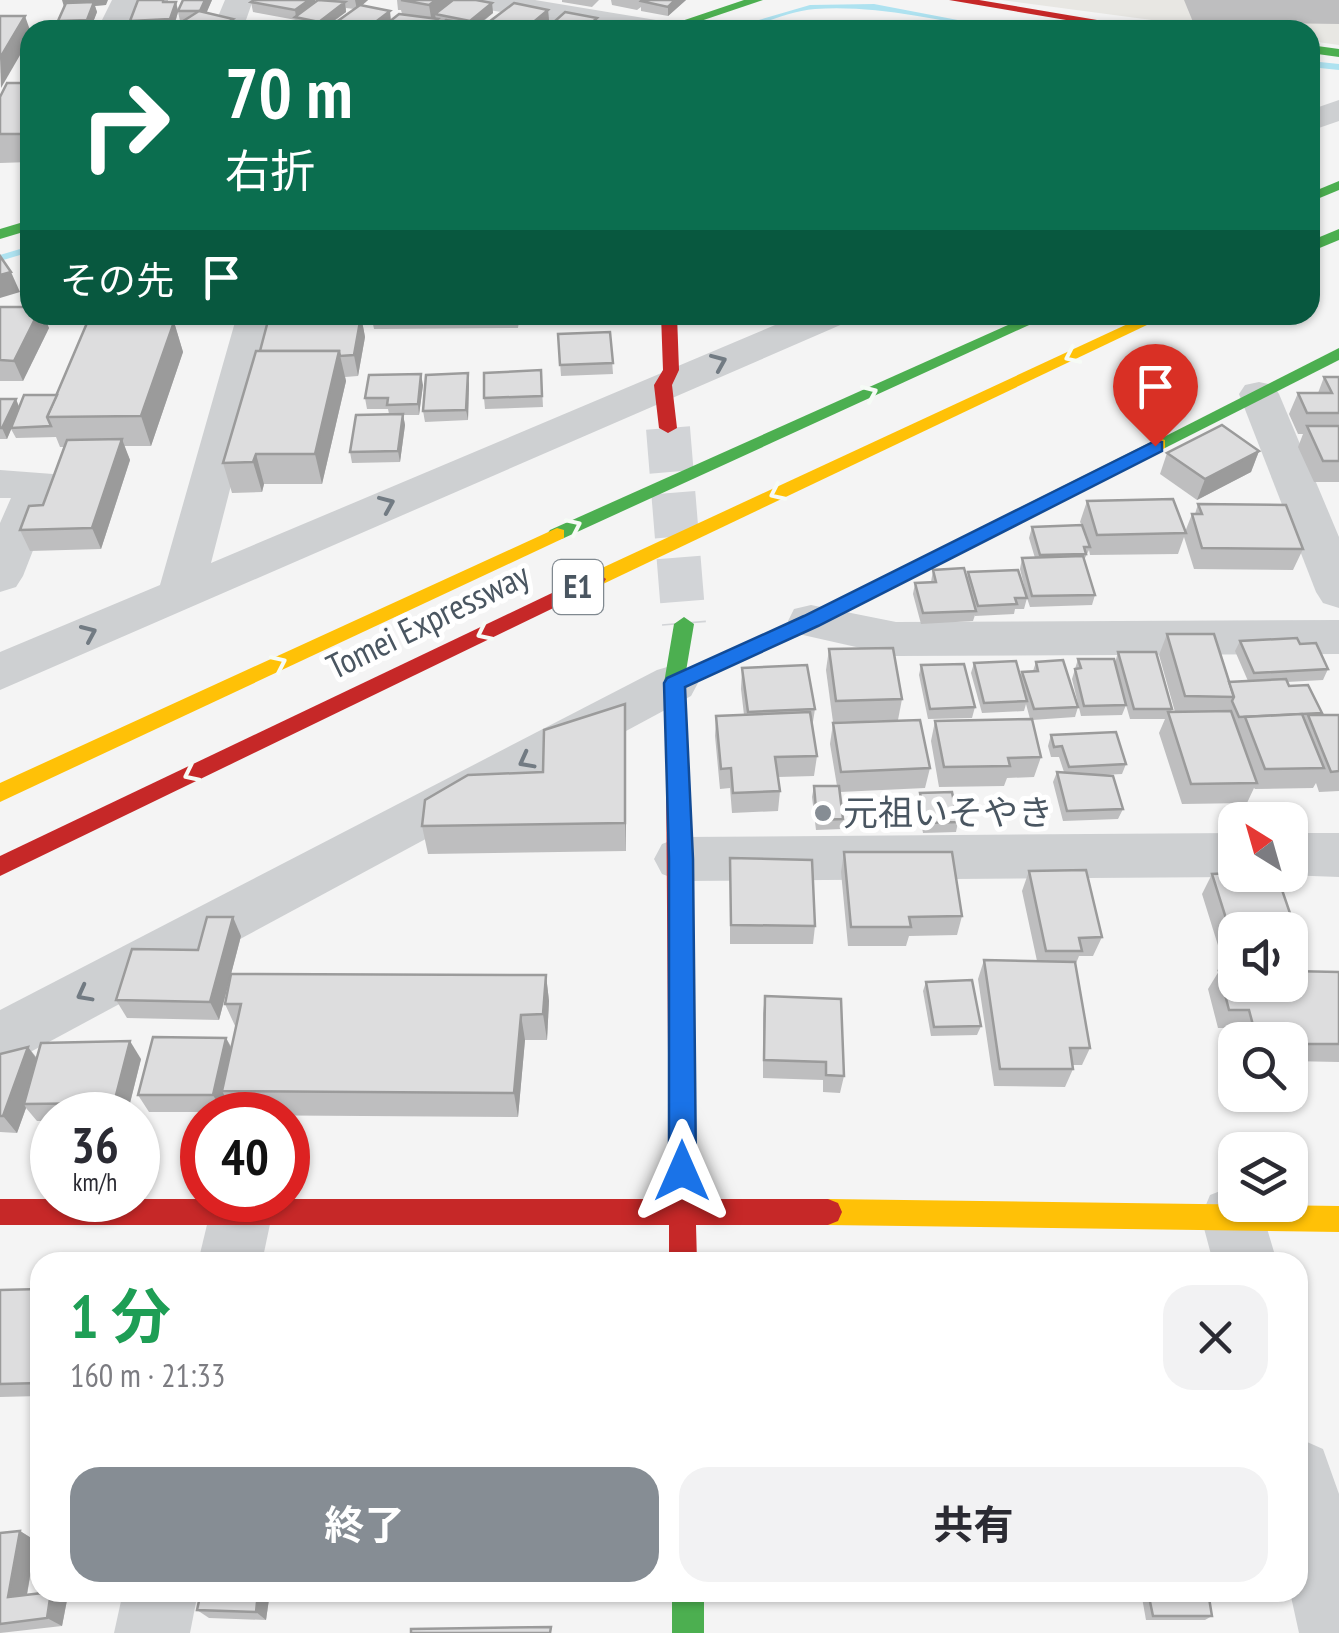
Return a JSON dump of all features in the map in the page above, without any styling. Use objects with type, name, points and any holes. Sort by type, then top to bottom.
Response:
[{"type":"main road","points":[[693,20],[757,0]]},
{"type":"main road","points":[[955,0],[1085,20]]},
{"type":"main road","points":[[666,406],[671,370],[669,325]]},
{"type":"main road","name":"Tomei Expressway","points":[[0,793],[615,507],[1020,325]]},
{"type":"main road","name":"Tomei Expressway","points":[[0,867],[656,550],[1139,325]]},
{"type":"main road","points":[[674,683],[811,621],[1339,353]]},
{"type":"main road","points":[[683,1252],[681,859],[674,683],[684,624]]},
{"type":"main road","points":[[0,1212],[236,1236],[682,1210],[1239,1240],[1339,1219]]},
{"type":"main road","points":[[688,1602],[688,1633]]},
{"type":"street","points":[[483,0],[602,20]]},
{"type":"street","points":[[181,592],[253,325]]},
{"type":"street","points":[[0,672],[181,592],[666,406],[814,325]]},
{"type":"street","points":[[1259,394],[1336,573]]},
{"type":"street","points":[[0,484],[38,484],[0,576]]},
{"type":"street","points":[[811,621],[896,639],[1339,637]]},
{"type":"street","points":[[0,1039],[674,683]]},
{"type":"street","points":[[681,859],[1218,855]]},
{"type":"street","points":[[1308,855],[1339,855]]},
{"type":"street","points":[[1308,1515],[1337,1633]]},
{"type":"street","points":[[152,1633],[159,1602]]},
{"type":"shaded area","points":[[1001,0],[1339,0],[1339,45],[1320,42],[1320,20],[1152,20]]},
{"type":"building","points":[[138,0],[176,2],[170,19],[130,20]]},
{"type":"building","points":[[183,0],[205,0],[200,11],[178,11]]},
{"type":"building","points":[[309,0],[295,10],[251,2]]},
{"type":"building","points":[[318,0],[345,2],[322,20],[295,17]]},
{"type":"building","points":[[401,0],[436,0],[429,5]]},
{"type":"building","points":[[453,0],[492,3],[471,20],[435,14]]},
{"type":"building","points":[[642,0],[675,0],[668,7]]},
{"type":"building","points":[[94,2],[87,20],[58,20],[66,3]]},
{"type":"building","points":[[514,3],[548,10],[536,20],[492,20]]},
{"type":"building","points":[[360,5],[390,11],[378,20],[339,20]]},
{"type":"building","points":[[199,11],[233,19],[231,20],[185,20]]},
{"type":"building","points":[[565,12],[597,18],[595,20],[556,20]]},
{"type":"building","points":[[399,14],[438,19],[437,20],[392,20]]},
{"type":"building","points":[[0,16],[25,16],[20,20],[0,58]]},
{"type":"building","points":[[7,83],[20,83],[20,134],[0,134],[0,97]]},
{"type":"building","points":[[0,256],[11,272],[0,275]]},
{"type":"building","points":[[0,307],[20,307],[20,325],[32,325],[14,361],[0,360]]},
{"type":"building","points":[[86,325],[173,325],[141,416],[47,417]]},
{"type":"building","points":[[267,325],[359,325],[354,355],[340,356],[339,351],[260,351]]},
{"type":"building","points":[[610,332],[613,363],[560,365],[558,334]]},
{"type":"building","points":[[256,351],[339,351],[315,454],[256,454],[253,462],[223,463]]},
{"type":"building","points":[[541,370],[542,396],[484,398],[484,373]]},
{"type":"building","points":[[468,373],[466,410],[423,411],[426,375]]},
{"type":"building","points":[[421,374],[418,404],[387,405],[388,398],[365,398],[369,375]]},
{"type":"building","points":[[1324,377],[1339,377],[1339,413],[1307,413],[1298,393],[1332,393]]},
{"type":"building","points":[[24,395],[57,395],[47,417],[51,426],[11,428]]},
{"type":"building","points":[[0,399],[16,399],[2,428],[0,428]]},
{"type":"building","points":[[403,414],[398,451],[350,452],[356,415]]},
{"type":"building","points":[[1222,425],[1259,451],[1205,479],[1167,453]]},
{"type":"building","points":[[1307,426],[1339,426],[1339,461],[1323,461]]},
{"type":"building","points":[[122,439],[92,528],[20,530],[29,506],[43,505],[67,440]]},
{"type":"building","points":[[1173,499],[1186,533],[1097,535],[1087,501]]},
{"type":"building","points":[[1198,504],[1286,505],[1303,549],[1202,548],[1192,514],[1202,514]]},
{"type":"building","points":[[1082,525],[1090,547],[1084,547],[1086,554],[1040,555],[1032,527]]},
{"type":"building","points":[[1083,556],[1095,595],[1032,596],[1022,558]]},
{"type":"building","points":[[964,568],[976,611],[923,613],[915,583],[936,582],[933,570]]},
{"type":"building","points":[[1018,570],[1027,598],[1015,598],[1017,604],[978,606],[968,572]]},
{"type":"building","points":[[1167,634],[1214,634],[1234,697],[1185,696]]},
{"type":"building","points":[[1297,638],[1300,644],[1316,643],[1328,669],[1254,673],[1240,641]]},
{"type":"building","points":[[893,648],[902,699],[836,701],[829,649]]},
{"type":"building","points":[[1118,652],[1156,652],[1172,709],[1134,709]]},
{"type":"building","points":[[1078,659],[1114,659],[1126,705],[1084,706],[1075,669],[1081,668]]},
{"type":"building","points":[[1063,660],[1078,707],[1034,709],[1022,672],[1038,671],[1036,662]]},
{"type":"building","points":[[1016,661],[1027,701],[984,703],[974,663]]},
{"type":"building","points":[[964,664],[975,707],[930,709],[921,665]]},
{"type":"building","points":[[807,665],[815,709],[748,712],[742,668]]},
{"type":"building","points":[[1286,679],[1289,686],[1308,685],[1322,713],[1239,717],[1229,682]]},
{"type":"building","points":[[625,704],[625,823],[422,826],[425,800],[468,775],[543,772],[544,730]]},
{"type":"building","points":[[1231,711],[1257,783],[1191,784],[1168,712]]},
{"type":"building","points":[[810,712],[817,756],[775,757],[780,791],[733,793],[731,768],[721,769],[716,716]]},
{"type":"building","points":[[1302,714],[1324,768],[1265,769],[1245,717]]},
{"type":"building","points":[[1308,715],[1339,715],[1339,771],[1331,772]]},
{"type":"building","points":[[1032,719],[1041,757],[1008,758],[1010,766],[944,767],[935,721]]},
{"type":"building","points":[[920,720],[930,768],[841,772],[833,723]]},
{"type":"building","points":[[1116,732],[1126,764],[1069,767],[1062,746],[1054,747],[1051,735]]},
{"type":"building","points":[[1057,772],[1113,776],[1123,809],[1067,811]]},
{"type":"building","points":[[814,786],[839,786],[843,819],[817,820]]},
{"type":"building","points":[[952,792],[958,822],[926,823],[920,793]]},
{"type":"building","points":[[844,852],[952,852],[962,916],[909,917],[911,927],[851,927]]},
{"type":"building","points":[[730,858],[812,860],[815,926],[731,925]]},
{"type":"building","points":[[1086,870],[1102,937],[1079,938],[1082,951],[1046,951],[1029,871]]},
{"type":"building","points":[[1212,874],[1218,874],[1218,892],[1283,892],[1290,912],[1224,912]]},
{"type":"building","points":[[207,917],[233,917],[210,1002],[116,1000],[132,949],[198,950]]},
{"type":"building","points":[[984,960],[1075,962],[1090,1048],[1070,1048],[1073,1069],[1000,1069]]},
{"type":"building","points":[[1308,971],[1339,972],[1339,1044],[1308,1044],[1308,1022],[1252,1022],[1249,1010],[1229,1010],[1227,1002],[1308,1002]]},
{"type":"building","points":[[231,974],[546,975],[543,1014],[521,1015],[514,1093],[222,1091],[241,1004],[225,1004]]},
{"type":"building","points":[[972,980],[981,1026],[934,1027],[926,982]]},
{"type":"building","points":[[765,996],[841,999],[844,1076],[826,1075],[826,1062],[764,1060]]},
{"type":"building","points":[[153,1037],[226,1038],[214,1092],[139,1092]]},
{"type":"building","points":[[130,1041],[117,1092],[30,1092],[30,1104],[24,1104],[41,1043]]},
{"type":"building","points":[[28,1047],[3,1116],[0,1116],[0,1054]]},
{"type":"building","points":[[30,1289],[30,1383],[0,1384],[0,1290]]},
{"type":"building","points":[[20,1531],[8,1597],[30,1594],[30,1602],[49,1602],[47,1618],[0,1624],[0,1533]]},
{"type":"building","points":[[199,1602],[257,1602],[256,1612],[197,1610]]},
{"type":"building","points":[[1150,1602],[1210,1602],[1212,1616],[1153,1616]]},
{"type":"building","points":[[551,1627],[550,1633],[411,1633],[411,1629]]},
{"type":"waterway","points":[[764,20],[810,7],[874,6],[951,20]]},
{"type":"waterway","points":[[1320,65],[1339,67]]},
{"type":"waterway","points":[[0,258],[20,252]]},
{"type":"tunnel","points":[[668,428],[684,624]]},
{"type":"traffic: fast","points":[[693,20],[757,0]]},
{"type":"traffic: fast","points":[[1320,50],[1339,53]]},
{"type":"traffic: fast","points":[[1320,194],[1339,185]]},
{"type":"traffic: fast","points":[[0,234],[20,228]]},
{"type":"traffic: fast","points":[[1320,243],[1339,234]]},
{"type":"traffic: fast","points":[[557,534],[1021,325]]},
{"type":"traffic: fast","points":[[1159,444],[1339,353]]},
{"type":"traffic: fast","points":[[677,761],[674,683],[684,624]]},
{"type":"traffic: fast","points":[[688,1602],[688,1633]]},
{"type":"traffic: slow","points":[[596,579],[1139,325]]},
{"type":"traffic: slow","points":[[674,683],[811,621],[1159,444]]},
{"type":"traffic: slow","points":[[0,793],[557,534]]},
{"type":"traffic: slow","points":[[828,1212],[1339,1219]]},
{"type":"traffic: jam","points":[[955,0],[1085,20]]},
{"type":"traffic: jam","points":[[668,428],[663,385],[671,370],[669,325]]},
{"type":"traffic: jam","points":[[0,867],[596,579]]},
{"type":"traffic: jam","points":[[677,761],[683,1252]]},
{"type":"traffic: jam","points":[[0,1212],[828,1212]]},
{"type":"place","name":"元祖いそやき","points":[[823,813]]},
{"type":"route","points":[[682,1171],[681,859],[674,683],[811,621],[1155,446]]}]
